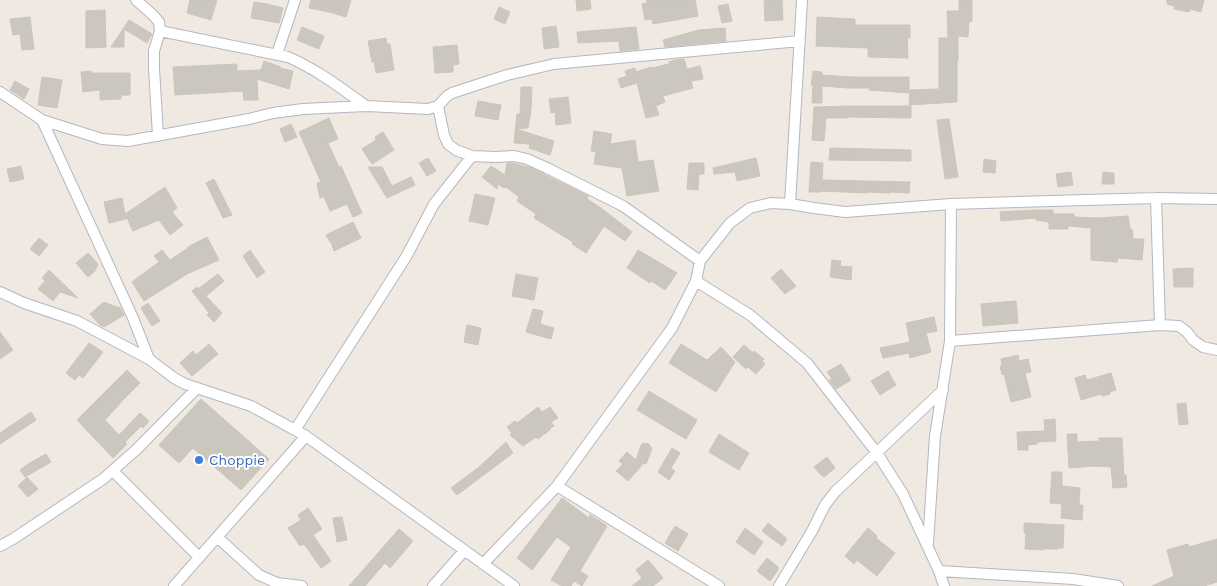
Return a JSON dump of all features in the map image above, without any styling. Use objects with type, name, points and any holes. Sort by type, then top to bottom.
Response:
[{"type":"street","points":[[136,0],[159,22],[160,31],[154,51],[158,136]]},
{"type":"street","points":[[277,54],[295,0]]},
{"type":"street","points":[[790,204],[802,0]]},
{"type":"street","points":[[160,31],[288,56],[328,79],[366,106]]},
{"type":"street","points":[[0,92],[42,120],[102,139],[128,141],[303,109],[366,106],[428,109],[438,106],[452,93],[507,75],[554,64],[800,41]]},
{"type":"street","points":[[438,106],[444,135],[448,144],[456,150],[472,156],[514,156],[548,168],[624,206],[700,261]]},
{"type":"street","points":[[42,120],[133,318],[149,359]]},
{"type":"street","points":[[296,430],[406,257],[434,204],[472,156]]},
{"type":"street","points":[[483,564],[557,486],[672,328],[696,281],[700,261],[730,223],[750,208],[771,203],[845,212],[951,204],[1156,198],[1217,199]]},
{"type":"street","points":[[1156,198],[1160,325]]},
{"type":"street","points":[[928,547],[935,436],[950,341],[951,204]]},
{"type":"street","points":[[696,281],[750,315],[807,363],[877,453],[903,494],[939,571],[944,586]]},
{"type":"street","points":[[0,292],[24,303],[77,321],[149,359],[185,384],[251,406],[296,430],[514,586]]},
{"type":"street","points":[[950,341],[1160,325],[1179,326],[1203,347],[1217,350]]},
{"type":"street","points":[[0,546],[103,479],[137,449],[197,388]]},
{"type":"street","points":[[779,586],[812,531],[825,505],[835,492],[943,390]]},
{"type":"street","points":[[174,586],[306,436]]},
{"type":"street","points":[[116,474],[199,557]]},
{"type":"street","points":[[557,486],[719,586]]},
{"type":"street","points":[[217,537],[258,575],[277,582],[302,586]]},
{"type":"street","points":[[433,586],[464,551]]},
{"type":"street","points":[[939,571],[1118,586]]},
{"type":"building","points":[[190,0],[217,0],[211,20],[187,13]]},
{"type":"building","points":[[311,0],[351,0],[346,17],[309,8]]},
{"type":"building","points":[[576,0],[590,0],[591,9],[577,11]]},
{"type":"building","points":[[647,0],[695,0],[698,16],[653,24],[652,19],[645,20],[642,4],[647,3]]},
{"type":"building","points":[[764,0],[782,0],[783,20],[765,21]]},
{"type":"building","points":[[959,0],[972,0],[972,21],[969,22],[968,37],[958,36],[957,102],[909,105],[910,90],[939,89],[939,38],[948,38],[947,11],[959,11]]},
{"type":"building","points":[[1167,0],[1204,0],[1201,12],[1190,9],[1189,12],[1174,9],[1175,6],[1167,4]]},
{"type":"building","points":[[254,2],[283,8],[279,23],[251,18]]},
{"type":"building","points":[[728,4],[732,21],[722,23],[718,6]]},
{"type":"building","points":[[499,7],[510,12],[505,24],[494,19]]},
{"type":"building","points":[[105,10],[106,47],[86,48],[86,11]]},
{"type":"building","points":[[30,17],[34,49],[22,50],[20,34],[13,35],[10,19]]},
{"type":"building","points":[[817,17],[855,19],[855,25],[910,25],[910,38],[907,38],[908,58],[868,57],[868,48],[816,46]]},
{"type":"building","points":[[129,20],[152,34],[147,43],[124,29],[124,47],[111,47]]},
{"type":"building","points":[[556,26],[559,47],[544,49],[542,28]]},
{"type":"building","points":[[302,27],[324,36],[319,49],[297,40]]},
{"type":"building","points":[[636,27],[639,49],[620,51],[619,41],[578,43],[577,32]]},
{"type":"building","points":[[725,28],[726,41],[665,47],[663,40],[699,30]]},
{"type":"building","points":[[386,38],[387,44],[390,44],[394,70],[376,73],[368,41]]},
{"type":"building","points":[[457,45],[459,64],[453,65],[453,72],[435,73],[433,47]]},
{"type":"building","points":[[684,59],[687,69],[700,66],[703,79],[691,81],[693,88],[663,96],[665,102],[656,106],[659,115],[646,118],[637,83],[621,88],[618,79],[627,76],[625,71],[635,68],[636,72]]},
{"type":"building","points":[[264,61],[293,71],[289,89],[257,79],[258,100],[244,100],[243,91],[175,95],[173,67],[237,64],[237,71],[261,70]]},
{"type":"building","points":[[91,71],[91,73],[130,73],[130,95],[121,95],[121,99],[100,100],[100,90],[83,92],[81,72]]},
{"type":"building","points":[[813,71],[822,72],[822,75],[853,77],[909,77],[909,93],[869,90],[870,88],[822,86],[822,103],[812,103],[813,85],[811,85]]},
{"type":"building","points":[[42,77],[62,80],[57,108],[38,105]]},
{"type":"building","points":[[15,81],[29,89],[24,99],[10,90]]},
{"type":"building","points":[[521,87],[532,87],[531,110],[528,128],[516,129],[554,141],[550,155],[529,148],[530,144],[514,143],[517,114],[520,114]]},
{"type":"building","points":[[568,97],[571,123],[556,125],[555,112],[551,113],[549,99]]},
{"type":"building","points":[[478,101],[501,105],[498,120],[475,116]]},
{"type":"building","points":[[911,106],[911,118],[826,118],[824,141],[812,140],[814,107]]},
{"type":"building","points":[[329,118],[338,139],[328,143],[339,167],[341,166],[362,213],[353,217],[347,204],[330,211],[324,197],[320,198],[317,183],[321,182],[299,132]]},
{"type":"building","points":[[949,119],[958,177],[945,179],[937,120]]},
{"type":"building","points":[[291,124],[297,137],[285,142],[280,129]]},
{"type":"building","points":[[594,131],[612,134],[610,144],[635,140],[638,162],[653,160],[659,191],[627,196],[622,168],[594,164],[596,152],[591,151]]},
{"type":"building","points":[[383,132],[394,150],[372,164],[362,149],[376,140],[375,137]]},
{"type":"building","points":[[830,148],[911,150],[911,161],[829,160]]},
{"type":"building","points":[[428,158],[436,171],[427,176],[419,163]]},
{"type":"building","points":[[756,158],[760,176],[737,181],[735,172],[714,174],[713,168]]},
{"type":"building","points":[[984,159],[996,161],[995,173],[983,172]]},
{"type":"building","points":[[811,162],[823,163],[822,180],[910,182],[909,193],[809,192]]},
{"type":"building","points":[[507,163],[531,168],[588,196],[587,199],[632,232],[625,241],[604,226],[586,253],[572,244],[573,242],[534,218],[536,214],[517,201],[519,197],[506,187],[504,188],[498,184],[497,189],[482,177],[491,166],[505,175]]},
{"type":"building","points":[[689,163],[704,163],[704,174],[699,174],[698,190],[687,189]]},
{"type":"building","points":[[21,166],[24,179],[10,182],[7,169]]},
{"type":"building","points":[[368,167],[382,167],[392,186],[411,177],[415,185],[387,198]]},
{"type":"building","points":[[1071,172],[1073,185],[1058,187],[1056,174]]},
{"type":"building","points":[[1103,172],[1114,173],[1114,184],[1102,184]]},
{"type":"building","points":[[214,179],[232,215],[223,218],[206,183]]},
{"type":"building","points":[[165,187],[177,208],[172,212],[183,225],[170,235],[159,220],[133,231],[126,216],[126,219],[109,223],[104,202],[122,198],[125,214]]},
{"type":"building","points":[[475,194],[495,198],[488,225],[469,221]]},
{"type":"building","points":[[1053,210],[1053,214],[1074,214],[1074,217],[1128,216],[1133,239],[1144,239],[1142,260],[1118,258],[1117,262],[1091,260],[1091,228],[1068,226],[1068,229],[1049,229],[1049,222],[1036,220],[1036,218],[1001,221],[1000,212]]},
{"type":"building","points":[[353,222],[361,238],[334,251],[326,235]]},
{"type":"building","points":[[207,237],[219,260],[187,274],[144,301],[132,282],[159,262],[154,256],[162,250],[170,260],[188,247]]},
{"type":"building","points":[[39,238],[48,245],[39,256],[30,249]]},
{"type":"building","points":[[250,250],[265,272],[257,278],[243,256]]},
{"type":"building","points":[[638,250],[677,273],[665,290],[627,268]]},
{"type":"building","points":[[88,253],[98,264],[95,271],[88,277],[76,263]]},
{"type":"building","points":[[832,260],[841,261],[840,266],[852,267],[851,280],[830,277]]},
{"type":"building","points":[[1193,268],[1193,287],[1174,287],[1173,269]]},
{"type":"building","points":[[781,269],[796,286],[785,294],[771,278]]},
{"type":"building","points":[[49,270],[78,298],[60,292],[53,301],[38,289],[45,281],[42,278]]},
{"type":"building","points":[[218,274],[224,281],[206,296],[222,313],[214,322],[207,315],[209,313],[192,291],[197,287],[198,289]]},
{"type":"building","points":[[516,274],[538,278],[534,300],[512,296]]},
{"type":"building","points":[[1016,301],[1018,323],[983,326],[981,304]]},
{"type":"building","points":[[104,302],[120,307],[124,315],[104,327],[90,314]]},
{"type":"building","points":[[148,303],[160,321],[152,326],[141,308]]},
{"type":"building","points":[[533,309],[543,311],[540,324],[554,328],[551,339],[526,332]]},
{"type":"building","points":[[934,317],[937,331],[926,333],[931,352],[910,358],[909,353],[883,358],[880,348],[910,342],[906,323]]},
{"type":"building","points":[[467,325],[481,328],[478,345],[464,342]]},
{"type":"building","points":[[0,332],[13,350],[0,359]]},
{"type":"building","points":[[89,343],[103,352],[83,378],[79,375],[75,380],[66,373]]},
{"type":"building","points":[[209,344],[218,354],[192,376],[180,363],[193,351],[196,355]]},
{"type":"building","points":[[681,344],[707,360],[721,347],[735,362],[716,392],[669,363]]},
{"type":"building","points":[[744,345],[764,359],[762,361],[765,364],[756,374],[748,367],[746,369],[733,357]]},
{"type":"building","points":[[1018,355],[1019,361],[1028,359],[1031,372],[1025,373],[1031,397],[1011,402],[1004,374],[1002,375],[1001,359]]},
{"type":"building","points":[[841,364],[851,380],[836,389],[829,380],[832,379],[827,372]]},
{"type":"building","points":[[127,370],[140,383],[105,420],[119,435],[140,413],[149,421],[143,428],[141,426],[125,442],[127,444],[113,458],[77,420]]},
{"type":"building","points":[[888,371],[896,385],[880,395],[871,381]]},
{"type":"building","points":[[1111,373],[1116,390],[1110,392],[1110,394],[1102,396],[1101,394],[1081,400],[1075,378],[1085,375],[1087,380]]},
{"type":"building","points":[[649,391],[697,420],[686,439],[637,410]]},
{"type":"building","points":[[201,399],[269,459],[241,490],[193,448],[179,463],[159,445]]},
{"type":"building","points":[[1186,403],[1188,424],[1179,425],[1177,404]]},
{"type":"building","points":[[538,407],[542,412],[550,407],[558,418],[551,422],[554,426],[551,429],[538,439],[536,437],[523,446],[510,435],[512,433],[507,427],[515,421],[517,423]]},
{"type":"building","points":[[31,412],[36,420],[0,444],[0,433]]},
{"type":"building","points":[[1055,419],[1056,441],[1037,442],[1037,444],[1028,445],[1028,450],[1018,450],[1017,432],[1045,431],[1044,420]]},
{"type":"building","points":[[719,434],[749,453],[739,470],[709,452]]},
{"type":"building","points":[[1067,434],[1077,434],[1077,442],[1099,441],[1099,438],[1122,438],[1124,476],[1126,475],[1127,487],[1113,488],[1111,467],[1069,468]]},
{"type":"building","points":[[506,442],[513,453],[457,495],[451,488],[478,468]]},
{"type":"building","points":[[643,443],[649,444],[652,449],[646,464],[644,463],[628,481],[616,471],[623,464],[619,461],[627,452],[636,460]]},
{"type":"building","points":[[672,448],[680,453],[671,468],[675,471],[669,480],[658,472]]},
{"type":"building","points":[[46,454],[51,462],[25,477],[20,470]]},
{"type":"building","points":[[827,457],[835,468],[824,477],[814,467]]},
{"type":"building","points":[[1052,472],[1062,472],[1062,486],[1080,488],[1079,505],[1083,505],[1082,520],[1061,518],[1062,504],[1050,503]]},
{"type":"building","points":[[27,477],[38,489],[28,497],[18,486]]},
{"type":"building","points":[[562,498],[589,518],[590,515],[607,526],[580,571],[588,576],[582,586],[574,581],[571,586],[562,586],[551,580],[571,547],[557,537],[532,570],[517,558]]},
{"type":"building","points":[[308,508],[322,529],[313,535],[331,561],[321,568],[304,544],[300,546],[288,528],[301,520],[298,515]]},
{"type":"building","points":[[342,517],[347,540],[337,542],[333,518]]},
{"type":"building","points":[[768,523],[786,538],[782,546],[762,531]]},
{"type":"building","points":[[1024,523],[1064,525],[1063,548],[1025,549],[1026,533],[1024,533]]},
{"type":"building","points":[[675,526],[688,534],[678,551],[665,543]]},
{"type":"building","points":[[745,528],[763,542],[754,555],[736,542]]},
{"type":"building","points":[[868,528],[877,536],[876,538],[895,553],[877,576],[857,560],[854,564],[845,556]]},
{"type":"building","points":[[399,529],[413,541],[390,568],[385,563],[365,586],[349,586]]},
{"type":"building","points":[[1217,539],[1217,582],[1204,586],[1152,586],[1174,576],[1167,550],[1188,544],[1189,547]]},
{"type":"building","points":[[767,558],[778,567],[770,581],[757,571]]},
{"type":"building","points":[[648,560],[663,578],[653,586],[632,586],[642,578],[636,570]]},
{"type":"place","name":"Choppie","points":[[199,460]]}]
